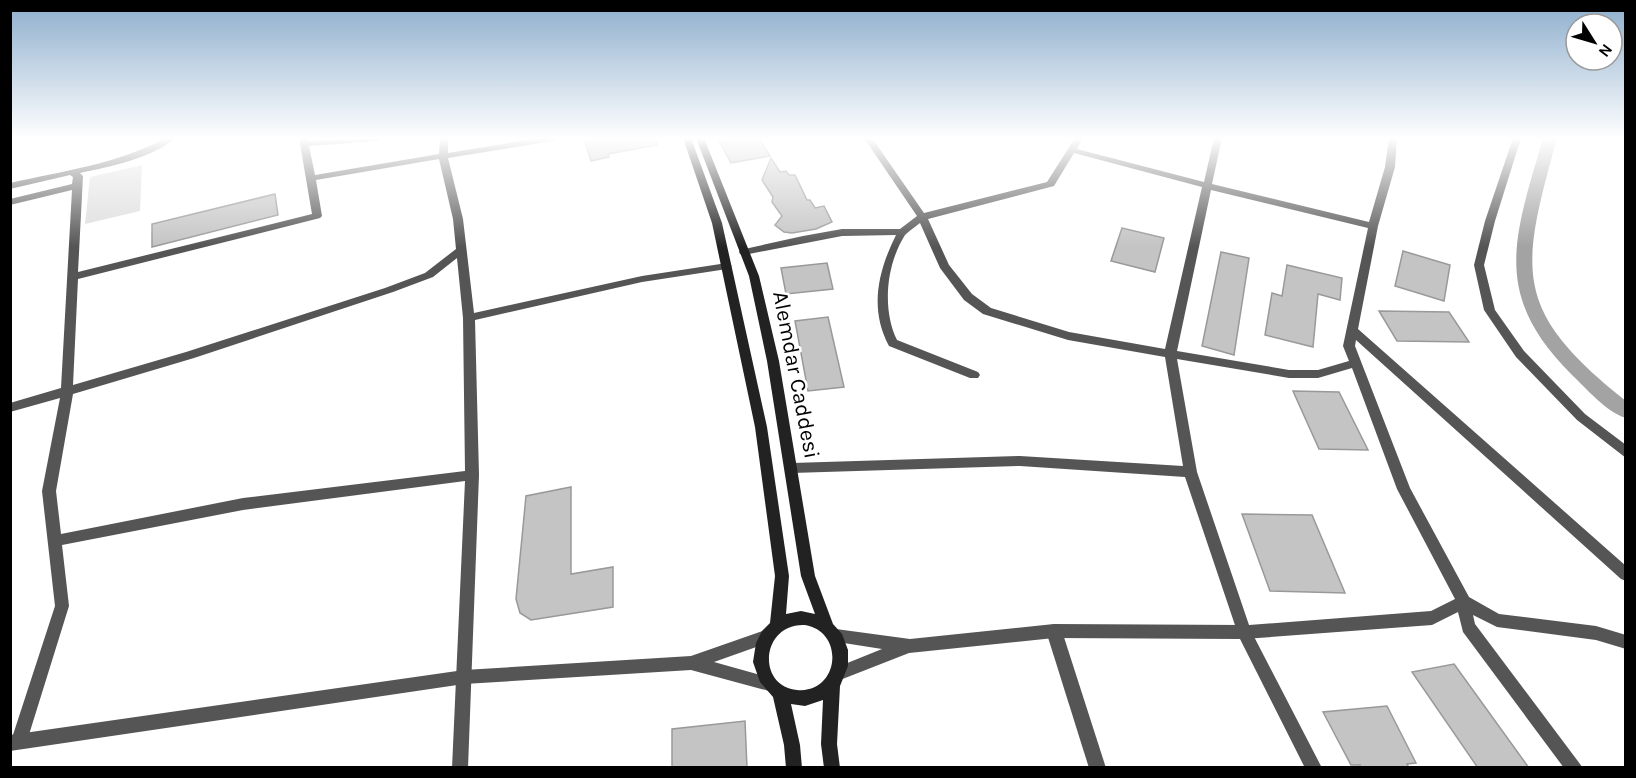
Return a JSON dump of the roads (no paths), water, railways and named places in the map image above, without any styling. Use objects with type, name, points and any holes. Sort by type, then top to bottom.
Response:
[{"type":"main road","name":"Alemdar Caddesi","points":[[700,174],[717,223],[763,438],[782,576],[772,631]]},
{"type":"main road","name":"Alemdar Caddesi","points":[[714,174],[754,276],[773,361],[808,576],[832,631]]},
{"type":"main road","points":[[794,768],[792,745],[775,688],[762,672],[760,660],[761,647],[772,631],[789,621],[802,619],[816,621],[832,631],[842,647],[843,660],[836,678],[829,744],[832,768]]},
{"type":"main road","points":[[775,688],[794,696],[807,697],[821,692],[836,678]]},
{"type":"street","points":[[10,186],[62,174]]},
{"type":"street","points":[[75,174],[78,176],[67,393],[49,491],[62,606],[15,742],[464,677],[691,663],[772,631]]},
{"type":"street","points":[[72,277],[317,216],[310,174]]},
{"type":"street","points":[[311,178],[332,174]]},
{"type":"street","points":[[448,174],[458,219],[469,318],[472,475],[460,768]]},
{"type":"street","points":[[893,174],[922,217],[944,266],[968,297],[987,311],[1068,336],[1289,374],[1318,375],[1355,363]]},
{"type":"street","points":[[974,375],[893,343],[887,332],[881,298],[892,251],[902,232],[922,217],[1051,184],[1057,174]]},
{"type":"street","points":[[1166,174],[1373,226]]},
{"type":"street","points":[[1210,174],[1198,218],[1170,354],[1190,472],[1244,632],[1314,768]]},
{"type":"street","points":[[1388,174],[1373,226],[1349,346],[1404,489],[1464,602],[1468,627],[1575,768]]},
{"type":"street","points":[[1505,174],[1479,266],[1490,310],[1520,354],[1581,417],[1626,453]]},
{"type":"street","points":[[10,202],[77,186]]},
{"type":"street","points":[[744,252],[834,232],[874,229],[902,232]]},
{"type":"street","points":[[10,408],[67,393],[389,290],[429,275],[461,250]]},
{"type":"street","points":[[469,318],[642,279],[727,266]]},
{"type":"street","points":[[1353,331],[1626,575]]},
{"type":"street","points":[[792,468],[1020,461],[1190,472]]},
{"type":"street","points":[[54,541],[243,504],[472,475]]},
{"type":"street","points":[[832,631],[910,646],[1054,631],[1244,632],[1432,618],[1464,602]]},
{"type":"street","points":[[1464,602],[1497,620],[1596,633],[1626,642]]},
{"type":"street","points":[[1054,631],[1098,768]]},
{"type":"street","points":[[836,678],[910,646]]},
{"type":"street","points":[[691,663],[775,688]]},
{"type":"waterway","points":[[1540,174],[1527,224],[1523,253],[1524,278],[1530,301],[1540,323],[1554,344],[1589,380],[1626,411]]}]
